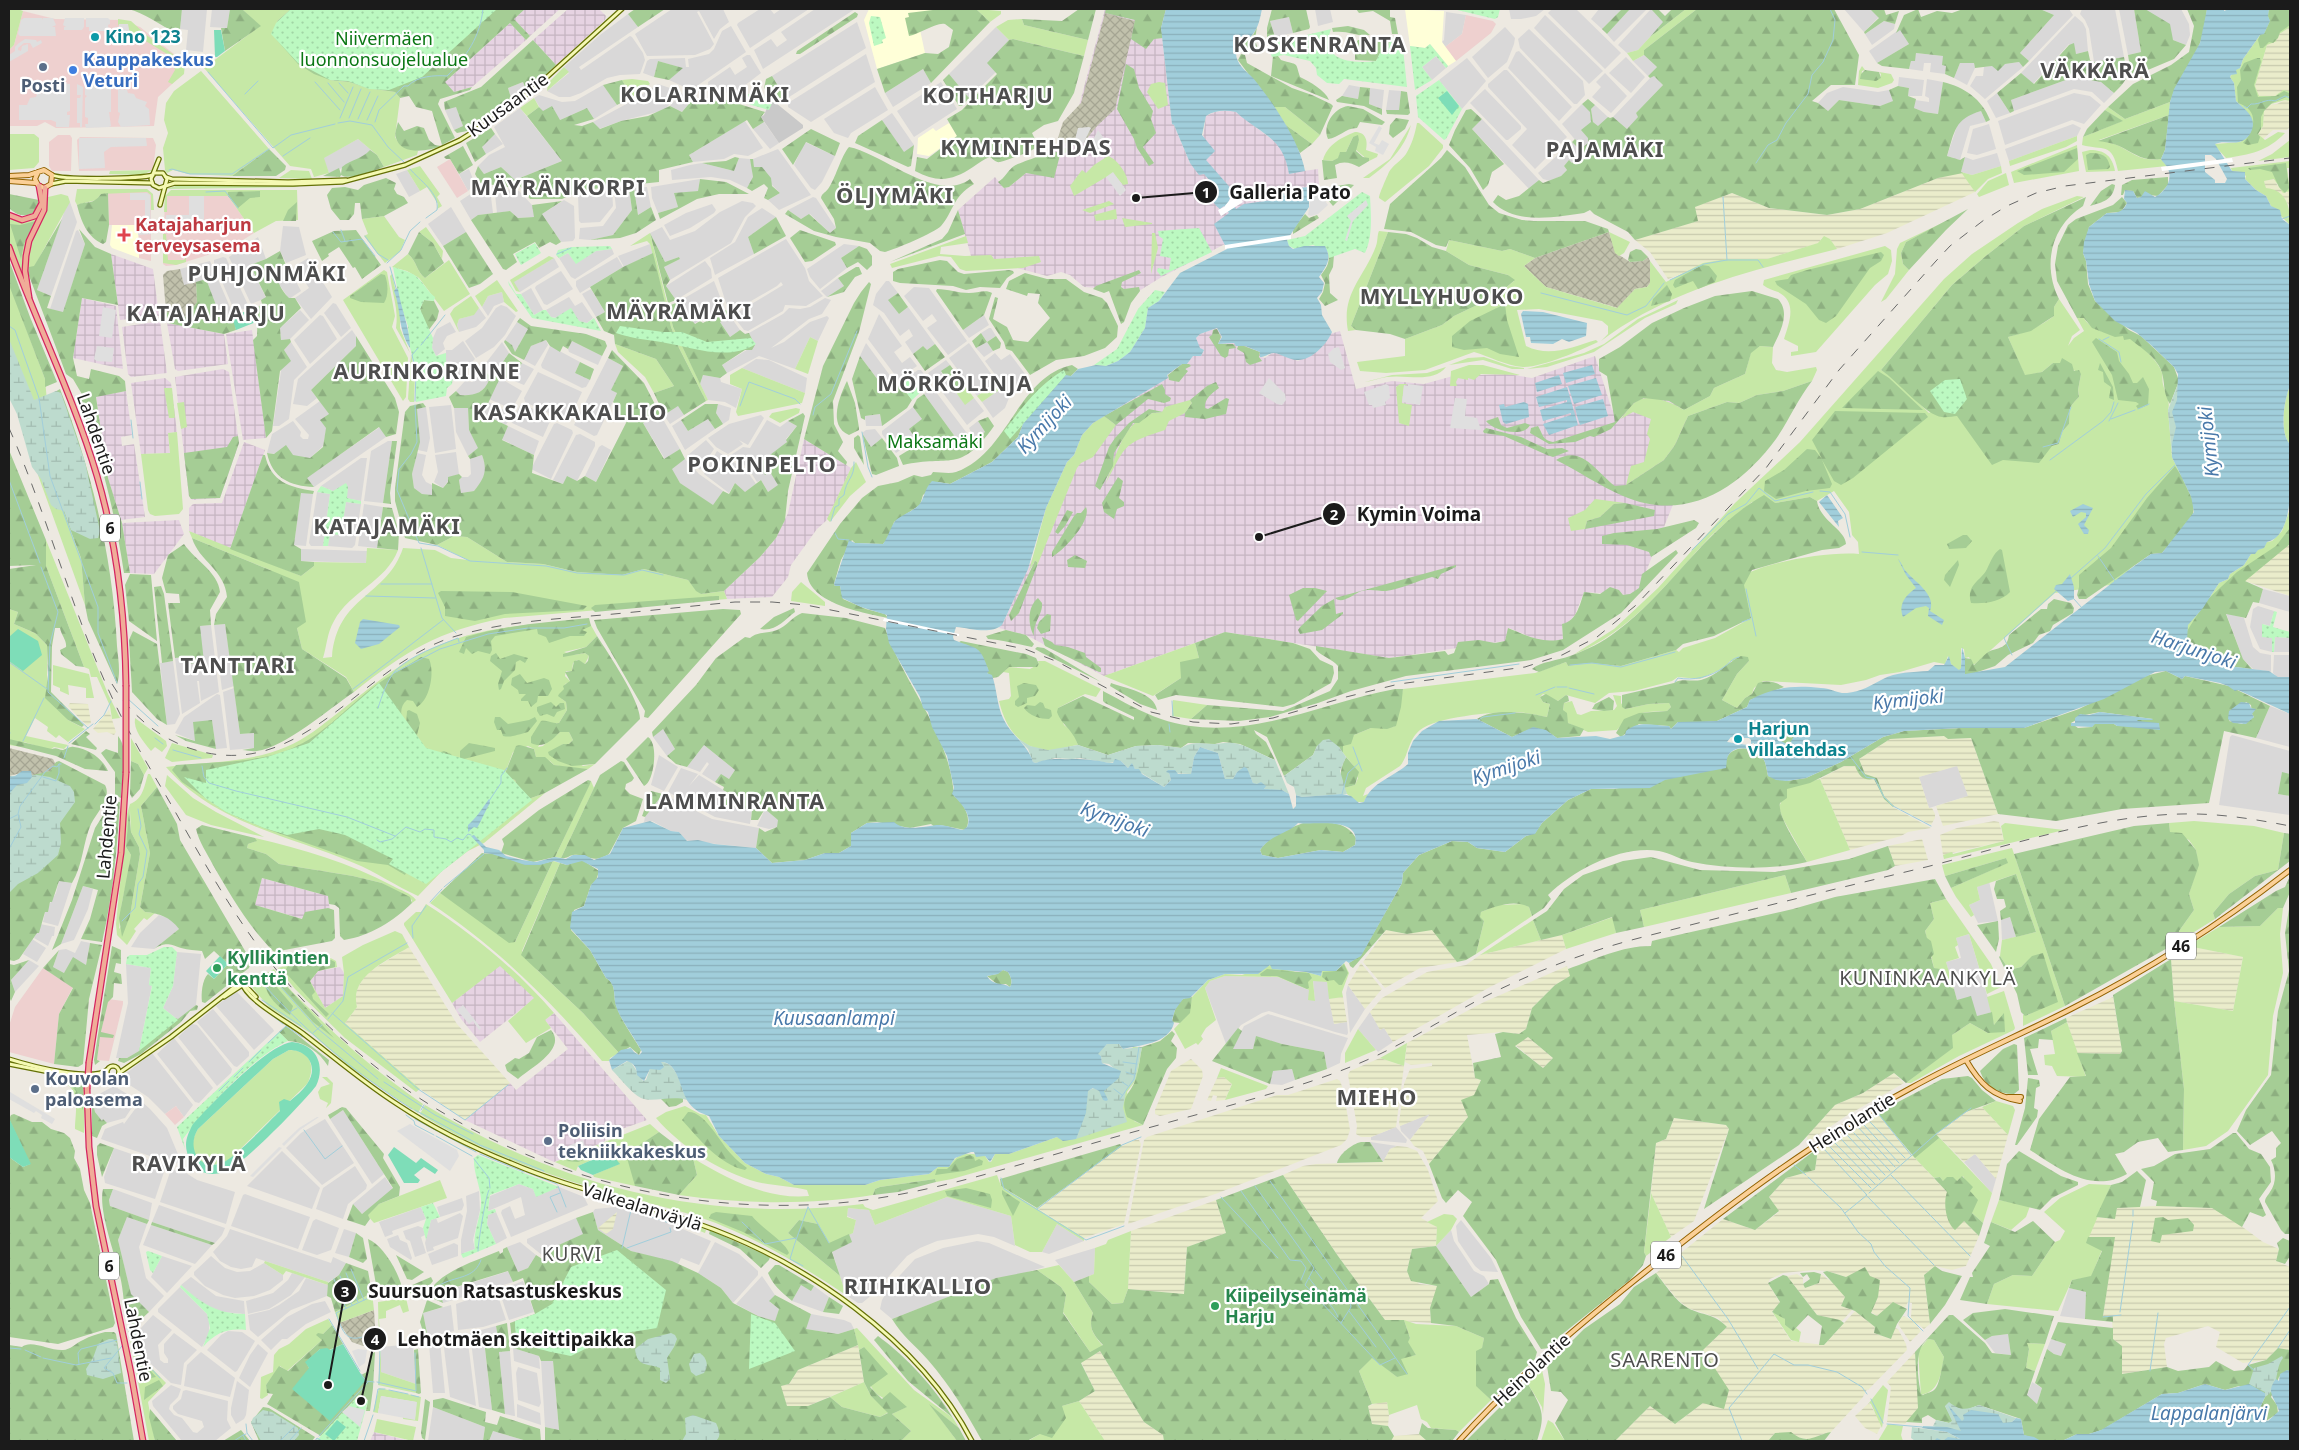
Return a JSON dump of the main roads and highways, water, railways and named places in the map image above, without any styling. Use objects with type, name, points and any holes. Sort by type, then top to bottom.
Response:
[{"type":"highway","points":[[9,215],[22,220],[31,219],[37,214],[42,201],[37,184]]},
{"type":"highway","points":[[29,301],[25,271],[26,256],[32,235],[44,210],[48,186]]},
{"type":"highway","name":"Lahdentie","points":[[9,247],[79,422],[102,494],[119,584],[126,686],[125,795],[115,897],[89,1062],[89,1147],[96,1206],[129,1364],[142,1441]]},
{"type":"main road","name":"Kuusaantie","points":[[165,185],[181,183],[302,184],[342,182],[375,174],[413,161],[455,142],[487,124],[531,92],[622,9]]},
{"type":"main road","points":[[152,183],[159,159]]},
{"type":"main road","points":[[9,176],[27,176],[46,170],[52,175],[59,177],[142,177],[162,172],[166,177],[160,205]]},
{"type":"main road","points":[[37,184],[35,177],[38,172]]},
{"type":"main road","points":[[48,186],[52,175]]},
{"type":"main road","name":"Kuusaantie","points":[[166,177],[172,179],[269,182],[347,180]]},
{"type":"main road","points":[[9,181],[48,186],[66,181],[152,183],[158,188],[165,185]]},
{"type":"main road","name":"Heinolantie","points":[[1459,1441],[1512,1386],[1631,1283],[1708,1223],[1834,1134],[1912,1087],[2069,1010],[2152,964],[2230,914],[2290,870]]},
{"type":"main road","name":"Valkealanväylä","points":[[139,1060],[242,983],[277,1016],[397,1104],[480,1150],[556,1181],[709,1227],[753,1246],[801,1272],[841,1298],[903,1352],[940,1392],[972,1441]]},
{"type":"main road","points":[[9,1059],[65,1072],[98,1074],[113,1066],[124,1068],[139,1060]]},
{"type":"main road","points":[[1968,1059],[1976,1074],[1988,1089],[2004,1096],[2020,1099]]},
{"type":"main road","points":[[9,1064],[75,1077],[90,1078],[115,1077],[139,1060]]},
{"type":"main road","points":[[118,1068],[119,1074]]},
{"type":"main road","points":[[108,1069],[109,1076]]},
{"type":"water","points":[[1166,9],[1262,9],[1257,28],[1240,45],[1236,57],[1284,122],[1297,147],[1305,171],[1289,174],[1282,152],[1270,137],[1232,111],[1217,112],[1206,116],[1202,135],[1215,151],[1206,160],[1234,192],[1229,200],[1236,209],[1244,204],[1279,199],[1283,192],[1285,196],[1291,189],[1308,187],[1309,207],[1287,240],[1289,246],[1293,249],[1304,246],[1325,246],[1328,258],[1319,277],[1324,283],[1322,292],[1317,298],[1321,305],[1322,315],[1332,332],[1318,351],[1302,360],[1291,359],[1274,353],[1260,357],[1260,352],[1245,346],[1236,346],[1234,343],[1218,344],[1222,337],[1217,328],[1200,334],[1196,338],[1200,348],[1204,350],[1201,356],[1193,356],[1187,364],[1182,364],[1167,375],[1168,378],[1093,423],[1082,435],[1074,455],[1067,462],[1046,508],[1028,569],[1002,625],[992,630],[956,627],[953,637],[954,640],[974,647],[980,652],[989,671],[987,673],[992,675],[1004,720],[1031,756],[1033,762],[1036,763],[1050,759],[1077,759],[1113,763],[1115,759],[1121,761],[1128,768],[1132,763],[1135,769],[1139,769],[1142,774],[1164,787],[1171,780],[1169,773],[1166,772],[1168,770],[1175,770],[1178,774],[1191,774],[1194,757],[1200,747],[1218,753],[1225,779],[1233,779],[1237,772],[1244,767],[1247,768],[1253,783],[1261,782],[1266,786],[1264,789],[1282,790],[1289,794],[1293,809],[1296,806],[1296,795],[1302,797],[1342,794],[1351,796],[1359,803],[1364,802],[1367,795],[1377,785],[1408,764],[1408,753],[1413,741],[1422,731],[1439,721],[1477,719],[1512,737],[1533,727],[1546,730],[1557,738],[1596,736],[1610,739],[1625,735],[1626,731],[1641,725],[1669,726],[1671,729],[1678,722],[1717,721],[1747,707],[1750,700],[1767,692],[1784,688],[1811,687],[1844,693],[1852,692],[1866,688],[1893,675],[1928,671],[1935,665],[1944,665],[1949,656],[1951,664],[1959,670],[1961,668],[1962,647],[1965,658],[1965,674],[2005,667],[2126,572],[2151,554],[2162,553],[2194,512],[2191,496],[2172,457],[2172,444],[2176,427],[2172,412],[2177,400],[2178,374],[2174,367],[2151,345],[2137,333],[2115,321],[2095,301],[2089,284],[2083,253],[2089,227],[2107,213],[2123,209],[2127,203],[2124,199],[2125,190],[2133,191],[2137,198],[2141,197],[2145,191],[2155,197],[2167,185],[2169,173],[2167,166],[2161,159],[2165,150],[2170,102],[2174,89],[2200,43],[2207,9],[2224,9],[2224,11],[2229,9],[2269,9],[2268,16],[2270,21],[2264,34],[2260,35],[2243,59],[2240,68],[2236,70],[2237,74],[2230,77],[2234,83],[2236,101],[2252,118],[2253,127],[2251,132],[2248,137],[2241,141],[2215,144],[2232,171],[2245,172],[2245,179],[2256,190],[2266,196],[2271,206],[2280,210],[2282,219],[2290,225],[2290,386],[2284,407],[2284,424],[2290,444],[2291,484],[2287,514],[2283,527],[2277,537],[2267,542],[2264,548],[2258,550],[2255,554],[2251,554],[2244,565],[2230,574],[2228,579],[2219,583],[2203,608],[2188,625],[2187,640],[2190,647],[2195,651],[2219,660],[2227,666],[2269,671],[2278,677],[2290,677],[2290,714],[2220,683],[2185,676],[2182,679],[2166,671],[2155,672],[2104,699],[2024,728],[1961,728],[1904,731],[1883,737],[1841,762],[1806,778],[1787,781],[1776,780],[1768,776],[1764,760],[1758,753],[1738,748],[1730,753],[1727,758],[1726,768],[1665,780],[1650,788],[1591,789],[1568,800],[1542,823],[1535,834],[1526,836],[1505,852],[1477,848],[1468,842],[1452,841],[1419,855],[1403,873],[1402,883],[1361,956],[1349,963],[1346,961],[1336,971],[1322,971],[1321,976],[1306,972],[1272,969],[1270,965],[1258,974],[1225,974],[1208,980],[1190,998],[1183,999],[1175,1010],[1172,1020],[1174,1023],[1171,1030],[1160,1039],[1145,1045],[1123,1049],[1119,1044],[1107,1044],[1098,1054],[1101,1056],[1102,1063],[1121,1071],[1119,1078],[1104,1091],[1108,1100],[1106,1101],[1103,1100],[1099,1091],[1093,1088],[1088,1091],[1086,1113],[1076,1139],[1063,1141],[1057,1137],[1009,1154],[995,1154],[990,1162],[985,1156],[976,1157],[974,1152],[971,1152],[955,1158],[949,1167],[938,1167],[929,1174],[880,1180],[865,1185],[794,1185],[745,1163],[719,1136],[709,1116],[696,1110],[689,1103],[675,1072],[667,1063],[661,1062],[664,1067],[660,1070],[650,1069],[644,1081],[637,1075],[633,1064],[627,1061],[612,1070],[609,1060],[621,1050],[631,1048],[639,1055],[642,1052],[618,1011],[612,984],[606,978],[590,950],[570,928],[572,912],[584,906],[591,885],[598,877],[598,869],[582,861],[567,865],[554,861],[540,865],[525,865],[484,853],[484,850],[471,836],[474,835],[486,847],[499,850],[506,856],[522,860],[536,862],[555,857],[566,859],[573,855],[585,855],[594,860],[610,854],[623,828],[650,821],[671,831],[679,832],[687,841],[698,840],[714,844],[756,848],[772,863],[805,860],[825,853],[839,853],[851,846],[851,833],[867,823],[894,822],[910,828],[942,825],[963,830],[967,827],[967,813],[952,794],[954,788],[947,756],[932,727],[928,712],[923,708],[920,697],[889,643],[886,629],[887,615],[861,607],[842,598],[840,586],[835,586],[834,584],[849,540],[855,543],[883,544],[894,522],[919,505],[932,481],[950,484],[992,462],[1018,437],[1023,424],[1066,375],[1071,376],[1078,369],[1096,365],[1106,366],[1118,361],[1130,352],[1145,328],[1148,308],[1159,301],[1180,273],[1227,249],[1214,224],[1229,213],[1224,206],[1220,209],[1212,200],[1210,181],[1204,174],[1199,175],[1190,163],[1172,124],[1161,28]],"holes":[[[2205,155],[2211,155],[2216,159],[2227,179],[2225,183],[2215,183],[2215,180],[2205,172]],[[1778,729],[1782,731],[1793,730],[1795,734],[1789,745],[1779,740]],[[1739,733],[1744,738],[1749,738],[1751,744],[1754,743],[1754,746],[1727,742],[1731,737],[1735,738],[1735,734]],[[1298,823],[1324,823],[1343,826],[1351,829],[1355,836],[1355,845],[1343,852],[1321,850],[1278,858],[1262,855],[1260,850],[1269,840]],[[1003,970],[1008,972],[1011,985],[1010,987],[995,983],[987,976],[998,974]]]},
{"type":"water","points":[[396,288],[398,289],[407,326],[410,348],[401,326],[394,291]]},
{"type":"water","points":[[1523,311],[1543,312],[1587,323],[1586,336],[1569,342],[1562,339],[1553,344],[1531,343],[1530,337],[1526,337],[1521,314]]},
{"type":"water","points":[[1592,365],[1595,374],[1566,383],[1563,373]]},
{"type":"water","points":[[1559,375],[1562,384],[1537,392],[1535,383]]},
{"type":"water","points":[[1596,378],[1602,395],[1574,404],[1568,386]]},
{"type":"water","points":[[1567,387],[1578,425],[1549,435],[1543,424],[1571,415],[1571,413],[1543,421],[1540,410],[1567,402],[1567,400],[1539,407],[1536,397]]},
{"type":"water","points":[[1603,399],[1608,416],[1580,425],[1575,407]]},
{"type":"water","points":[[1524,402],[1528,404],[1529,417],[1506,424],[1503,422],[1499,405],[1504,404],[1505,407]]},
{"type":"water","points":[[1827,495],[1843,518],[1838,521],[1839,527],[1819,502]]},
{"type":"water","points":[[2083,504],[2093,508],[2084,525],[2089,530],[2088,534],[2084,534],[2078,524],[2086,517],[2086,513],[2081,512],[2073,517],[2070,511]]},
{"type":"water","points":[[1898,559],[1908,574],[1927,593],[1931,605],[1930,611],[1944,620],[1942,625],[1928,616],[1929,608],[1926,606],[1916,608],[1903,617],[1902,604],[1916,588],[1906,575]]},
{"type":"water","points":[[2070,574],[2074,587],[2074,599],[2068,601],[2054,589],[2056,585],[2062,584]]},
{"type":"water","points":[[363,619],[399,625],[400,627],[379,644],[361,649],[355,643],[360,622]]},
{"type":"water","points":[[2241,702],[2249,703],[2251,708],[2256,709],[2252,714],[2254,717],[2246,724],[2233,723],[2228,719],[2229,711]]},
{"type":"water","points":[[2100,712],[2153,719],[2137,721],[2159,723],[2160,730],[2117,726],[2114,724],[2095,724],[2092,727],[2071,726],[2071,723],[2075,723],[2075,718],[2080,714],[2089,715]]},
{"type":"water","points":[[22,771],[31,771],[32,777],[27,783],[17,785],[9,794],[9,777],[15,776]]},
{"type":"water","points":[[489,799],[490,803],[477,828],[474,827],[468,832],[468,825]]},
{"type":"water","name":"Lappalanjärvi","points":[[2287,1370],[2290,1371],[2290,1441],[2062,1441],[2077,1434],[2089,1434],[2101,1430],[2162,1394],[2178,1393],[2205,1384],[2225,1390],[2249,1384],[2265,1393],[2258,1412],[2260,1416],[2268,1421],[2279,1411],[2271,1388],[2276,1379],[2279,1381],[2280,1374]]},
{"type":"water","points":[[1948,1405],[1962,1421],[1964,1419],[1963,1415],[1971,1410],[1998,1414],[2003,1423],[2012,1422],[2016,1418],[2021,1419],[2024,1435],[2041,1441],[1943,1441],[1948,1437],[1960,1439],[1947,1432],[1922,1428],[1923,1426],[1947,1427],[1961,1431]]},
{"type":"waterway","points":[[375,122],[379,110],[404,86],[408,86],[416,80],[426,77],[447,76],[454,69],[476,37],[483,9]]},
{"type":"waterway","points":[[1756,163],[1768,145],[1777,140],[1786,123],[1808,94],[1812,75],[1823,62],[1833,40],[1835,20],[1830,9]]},
{"type":"waterway","points":[[208,72],[273,148],[291,135],[335,124]]},
{"type":"waterway","points":[[245,94],[258,81]]},
{"type":"waterway","points":[[315,82],[340,110]]},
{"type":"waterway","points":[[328,83],[344,102]]},
{"type":"waterway","points":[[339,83],[348,93]]},
{"type":"waterway","points":[[340,118],[353,87]]},
{"type":"waterway","points":[[349,118],[361,89]]},
{"type":"waterway","points":[[358,119],[370,92]]},
{"type":"waterway","points":[[367,120],[378,96]]},
{"type":"waterway","points":[[2244,106],[2247,108],[2251,104],[2269,100],[2275,101],[2285,96],[2290,98]]},
{"type":"waterway","points":[[338,123],[350,121],[372,125],[388,147],[404,162]]},
{"type":"waterway","points":[[283,156],[310,138]]},
{"type":"waterway","points":[[169,170],[172,169],[190,174],[232,174],[269,149]]},
{"type":"waterway","points":[[410,169],[432,192],[437,204],[437,210],[426,218]]},
{"type":"waterway","points":[[206,192],[225,191],[238,208]]},
{"type":"waterway","points":[[1723,197],[1727,260]]},
{"type":"waterway","points":[[2282,219],[2290,216]]},
{"type":"waterway","points":[[387,263],[401,250],[410,231],[420,222]]},
{"type":"waterway","points":[[341,230],[345,241]]},
{"type":"waterway","points":[[333,232],[341,242],[362,239],[375,256]]},
{"type":"waterway","points":[[365,236],[378,254],[388,260]]},
{"type":"waterway","points":[[557,254],[571,248]]},
{"type":"waterway","points":[[1670,280],[1704,264],[1727,260],[1758,260],[1763,267]]},
{"type":"waterway","points":[[390,267],[396,288]]},
{"type":"waterway","points":[[1541,293],[1627,315],[1646,306],[1664,283]]},
{"type":"waterway","points":[[421,345],[445,315]]},
{"type":"waterway","points":[[9,326],[15,330],[39,398],[50,476],[98,607],[98,633],[117,683]]},
{"type":"waterway","points":[[813,415],[815,407],[831,394],[857,331]]},
{"type":"waterway","points":[[2103,340],[2109,337]]},
{"type":"waterway","points":[[2099,339],[2119,352],[2121,362]]},
{"type":"waterway","points":[[415,401],[416,373],[412,355],[418,348]]},
{"type":"waterway","points":[[740,406],[749,382],[795,399],[800,404]]},
{"type":"waterway","points":[[2050,460],[2103,421],[2111,412],[2114,402]]},
{"type":"waterway","points":[[2109,421],[2118,403]]},
{"type":"waterway","points":[[2138,409],[2149,404]]},
{"type":"waterway","points":[[415,405],[417,442],[411,454],[399,469],[397,490],[419,543],[438,546],[470,561],[546,566],[577,573],[624,575],[642,570],[663,575]]},
{"type":"waterway","points":[[2043,447],[2058,443],[2071,407]]},
{"type":"waterway","points":[[2111,419],[2135,410]]},
{"type":"waterway","points":[[131,420],[133,438]]},
{"type":"waterway","points":[[862,432],[868,467],[872,477]]},
{"type":"waterway","points":[[831,521],[835,507],[839,505],[839,499],[844,495],[852,475],[854,462]]},
{"type":"waterway","points":[[2071,578],[2105,548],[2146,494],[2175,465]]},
{"type":"waterway","points":[[9,480],[40,563]]},
{"type":"waterway","points":[[140,482],[142,499]]},
{"type":"waterway","points":[[1692,550],[1728,514],[1746,504],[1759,488],[1775,501],[1813,492]]},
{"type":"waterway","points":[[1820,491],[1830,492],[1845,514],[1850,537]]},
{"type":"waterway","points":[[835,533],[838,539],[849,540]]},
{"type":"waterway","points":[[421,548],[442,618],[456,633]]},
{"type":"waterway","points":[[1862,552],[1898,555]]},
{"type":"waterway","points":[[2098,556],[2115,581]]},
{"type":"waterway","points":[[41,567],[58,612],[50,644],[48,692],[88,728]]},
{"type":"waterway","points":[[381,584],[432,584]]},
{"type":"waterway","points":[[1746,589],[1756,636]]},
{"type":"waterway","points":[[2012,655],[2004,638],[2056,591]]},
{"type":"waterway","points":[[366,596],[435,598]]},
{"type":"waterway","points":[[2074,599],[2082,608]]},
{"type":"waterway","points":[[1742,622],[1750,619]]},
{"type":"waterway","points":[[353,689],[443,620]]},
{"type":"waterway","points":[[394,673],[440,649],[488,634],[528,628],[564,628],[587,624]]},
{"type":"waterway","points":[[378,708],[390,678],[402,665],[417,655],[442,644],[458,638],[459,642]]},
{"type":"waterway","points":[[1570,665],[1592,663],[1621,667],[1675,652]]},
{"type":"waterway","points":[[1675,682],[1678,678],[1690,679],[1708,676],[1739,657]]},
{"type":"waterway","points":[[9,662],[47,689]]},
{"type":"waterway","points":[[1391,682],[1519,664]]},
{"type":"waterway","points":[[1536,695],[1555,687]]},
{"type":"waterway","points":[[1557,687],[1567,687]]},
{"type":"waterway","points":[[1569,688],[1594,694]]},
{"type":"waterway","points":[[23,741],[44,698]]},
{"type":"waterway","points":[[128,699],[158,726]]},
{"type":"waterway","points":[[95,724],[104,715],[111,701]]},
{"type":"waterway","points":[[1172,701],[1173,716]]},
{"type":"waterway","points":[[1479,720],[1483,717],[1515,713]]},
{"type":"waterway","points":[[69,743],[93,724]]},
{"type":"waterway","points":[[1169,724],[1170,732]]},
{"type":"waterway","points":[[155,738],[163,744]]},
{"type":"waterway","points":[[64,758],[68,746]]},
{"type":"waterway","points":[[1353,747],[1362,771]]},
{"type":"waterway","points":[[173,750],[201,758]]},
{"type":"waterway","points":[[1850,756],[1866,777],[1875,779],[1884,797],[1893,806],[1931,826]]},
{"type":"waterway","points":[[1342,794],[1348,773],[1359,763]]},
{"type":"waterway","points":[[43,777],[56,781],[59,773],[59,764],[61,764]]},
{"type":"waterway","points":[[9,849],[21,827],[18,814],[20,806],[45,772],[53,766],[57,767],[59,764]]},
{"type":"waterway","points":[[202,766],[204,777],[209,783],[347,817],[395,836]]},
{"type":"waterway","points":[[489,801],[501,783],[501,776],[507,768]]},
{"type":"waterway","points":[[122,921],[135,908],[138,884],[143,877],[147,851],[139,834],[141,826],[138,809]]},
{"type":"waterway","points":[[9,819],[17,815]]},
{"type":"waterway","points":[[377,840],[380,842],[392,839],[406,827],[420,832],[425,829],[434,830],[434,837],[451,842],[457,838],[463,840],[468,834],[471,835]]},
{"type":"waterway","points":[[444,887],[484,854]]},
{"type":"waterway","points":[[430,902],[442,889]]},
{"type":"waterway","points":[[413,938],[412,926],[426,906]]},
{"type":"waterway","points":[[328,1019],[343,1001],[348,977],[407,943]]},
{"type":"waterway","points":[[279,985],[317,1028],[378,1079]]},
{"type":"waterway","points":[[265,986],[334,1053],[412,1109]]},
{"type":"waterway","points":[[262,1000],[301,1026]]},
{"type":"waterway","points":[[259,1005],[283,1024]]},
{"type":"waterway","points":[[290,1012],[297,1008]]},
{"type":"waterway","points":[[332,1013],[418,1089],[465,1120],[508,1085]]},
{"type":"waterway","points":[[313,1033],[322,1025]]},
{"type":"waterway","points":[[286,1026],[302,1037]]},
{"type":"waterway","points":[[268,1043],[286,1026]]},
{"type":"waterway","points":[[1120,1099],[1134,1079],[1139,1047]]},
{"type":"waterway","points":[[249,1062],[261,1050]]},
{"type":"waterway","points":[[1123,1062],[1137,1064]]},
{"type":"waterway","points":[[234,1077],[243,1068]]},
{"type":"waterway","points":[[1126,1072],[1134,1075]]},
{"type":"waterway","points":[[219,1091],[229,1081]]},
{"type":"waterway","points":[[384,1082],[435,1115],[473,1134]]},
{"type":"waterway","points":[[1122,1082],[1128,1086]]},
{"type":"waterway","points":[[1114,1089],[1122,1095]]},
{"type":"waterway","points":[[421,1110],[424,1105]]},
{"type":"waterway","points":[[1869,1193],[1936,1134],[1971,1108]]},
{"type":"waterway","points":[[415,1110],[480,1145],[544,1171]]},
{"type":"waterway","points":[[1877,1112],[1911,1155]]},
{"type":"waterway","points":[[406,1115],[414,1121],[415,1125],[434,1135]]},
{"type":"waterway","points":[[415,1119],[437,1131]]},
{"type":"waterway","points":[[1870,1122],[1905,1158]]},
{"type":"waterway","points":[[1864,1125],[1899,1163]]},
{"type":"waterway","points":[[1857,1126],[1895,1167]]},
{"type":"waterway","points":[[304,1130],[325,1159],[342,1146]]},
{"type":"waterway","points":[[439,1132],[476,1152]]},
{"type":"waterway","points":[[1854,1133],[1890,1171]]},
{"type":"waterway","points":[[1847,1135],[1885,1175]]},
{"type":"waterway","points":[[436,1136],[472,1156]]},
{"type":"waterway","points":[[1037,1209],[1122,1145],[1141,1137]]},
{"type":"waterway","points":[[1841,1139],[1880,1180]]},
{"type":"waterway","points":[[1834,1142],[1875,1184]]},
{"type":"waterway","points":[[1829,1146],[1871,1188]]},
{"type":"waterway","points":[[1823,1148],[1867,1195],[1845,1213]]},
{"type":"waterway","points":[[480,1154],[524,1172]]},
{"type":"waterway","points":[[474,1159],[489,1178],[490,1188]]},
{"type":"waterway","points":[[1794,1165],[1806,1175]]},
{"type":"waterway","points":[[526,1172],[557,1184]]},
{"type":"waterway","points":[[1891,1175],[1970,1256]]},
{"type":"waterway","points":[[1808,1177],[1841,1208],[1858,1232],[1871,1244],[1874,1252],[1885,1266],[1910,1288],[1908,1316],[1923,1331]]},
{"type":"waterway","points":[[1001,1178],[1004,1189],[1086,1240],[1124,1226]]},
{"type":"waterway","points":[[1270,1181],[1407,1374]]},
{"type":"waterway","points":[[558,1186],[566,1207]]},
{"type":"waterway","points":[[1255,1186],[1314,1268],[1305,1285],[1380,1365],[1395,1358]]},
{"type":"waterway","points":[[478,1251],[482,1219],[489,1190]]},
{"type":"waterway","points":[[1241,1191],[1290,1260],[1301,1261],[1306,1268],[1301,1280]]},
{"type":"waterway","points":[[557,1212],[550,1197],[560,1193]]},
{"type":"waterway","points":[[1866,1195],[1934,1265]]},
{"type":"waterway","points":[[1221,1197],[1278,1258]]},
{"type":"waterway","points":[[808,1207],[829,1243]]},
{"type":"waterway","points":[[803,1266],[790,1259],[808,1207]]},
{"type":"waterway","points":[[622,1248],[631,1210]]},
{"type":"waterway","points":[[2133,1210],[2133,1216]]},
{"type":"waterway","points":[[638,1213],[654,1218]]},
{"type":"waterway","points":[[658,1219],[669,1223]]},
{"type":"waterway","points":[[2120,1312],[2133,1221]]},
{"type":"waterway","points":[[742,1222],[765,1244],[796,1238]]},
{"type":"waterway","points":[[627,1248],[671,1232],[670,1228]]},
{"type":"waterway","points":[[1682,1256],[1728,1319],[1758,1369]]},
{"type":"waterway","points":[[429,1292],[444,1283],[471,1273],[481,1260]]},
{"type":"waterway","points":[[351,1269],[364,1300]]},
{"type":"waterway","points":[[1315,1270],[1322,1279]]},
{"type":"waterway","points":[[346,1273],[358,1302]]},
{"type":"waterway","points":[[340,1276],[352,1305]]},
{"type":"waterway","points":[[1309,1278],[1338,1317]]},
{"type":"waterway","points":[[334,1279],[346,1308]]},
{"type":"waterway","points":[[377,1295],[383,1292],[403,1292]]},
{"type":"waterway","points":[[411,1292],[426,1292]]},
{"type":"waterway","points":[[1341,1323],[1351,1307],[1349,1295]]},
{"type":"waterway","points":[[373,1296],[336,1313],[342,1329],[349,1337],[359,1338],[374,1333]]},
{"type":"waterway","points":[[2254,1370],[2248,1365],[2290,1307]]},
{"type":"waterway","points":[[1349,1311],[1376,1347]]},
{"type":"waterway","points":[[2150,1371],[2158,1313]]},
{"type":"waterway","points":[[2103,1317],[2121,1315]]},
{"type":"waterway","points":[[329,1319],[360,1371]]},
{"type":"waterway","points":[[127,1329],[134,1331]]},
{"type":"waterway","points":[[2278,1348],[2290,1330]]},
{"type":"waterway","points":[[135,1332],[143,1360],[160,1378]]},
{"type":"waterway","points":[[79,1364],[78,1353],[81,1349],[117,1340]]},
{"type":"waterway","points":[[122,1346],[104,1368],[113,1373],[117,1383],[127,1383]]},
{"type":"waterway","points":[[379,1384],[380,1347]]},
{"type":"waterway","points":[[9,1348],[21,1349]]},
{"type":"waterway","points":[[25,1350],[41,1357]]},
{"type":"waterway","points":[[377,1382],[416,1391],[415,1353]]},
{"type":"waterway","points":[[1742,1441],[1729,1408],[1774,1354],[1794,1365],[1808,1365],[1837,1372],[1862,1387],[1867,1394]]},
{"type":"waterway","points":[[43,1358],[76,1365],[111,1358]]},
{"type":"waterway","points":[[361,1374],[366,1381],[374,1382]]},
{"type":"waterway","points":[[319,1436],[368,1382]]},
{"type":"waterway","points":[[374,1411],[378,1389],[385,1389]]},
{"type":"waterway","points":[[389,1390],[408,1394]]},
{"type":"waterway","points":[[411,1395],[419,1397]]},
{"type":"waterway","points":[[1871,1399],[1883,1423]]},
{"type":"waterway","points":[[364,1441],[373,1415]]},
{"type":"waterway","points":[[246,1424],[247,1433],[253,1441]]},
{"type":"waterway","points":[[1887,1424],[1922,1427]]},
{"type":"waterway","points":[[280,1441],[295,1426]]},
{"type":"waterway","points":[[289,1441],[301,1428]]},
{"type":"waterway","points":[[246,1434],[243,1435],[246,1441]]},
{"type":"waterway","points":[[234,1441],[243,1435]]},
{"type":"waterway","points":[[315,1441],[317,1438],[322,1441]]},
{"type":"railway","points":[[112,684],[127,705],[145,723],[177,743],[189,748],[229,755],[264,751],[297,737],[327,718],[387,672],[419,652],[453,637],[527,622],[735,602],[772,602],[806,605],[1025,649],[1058,662],[1151,712],[1193,722],[1231,724],[1273,718],[1399,684],[1525,667],[1562,655],[1597,637],[1635,606],[1766,468],[1839,370],[1936,261],[1950,246],[1984,220],[2007,206],[2036,193],[2065,186],[2290,158]]},
{"type":"railway","points":[[9,428],[24,463],[75,607],[119,712],[193,844],[232,908],[260,949],[292,988],[347,1043],[408,1091],[474,1130],[545,1162],[618,1185],[694,1200],[771,1205],[849,1202],[880,1198],[973,1178],[1253,1099],[1326,1076],[1384,1052],[1505,987],[1563,962],[1602,949],[2052,833],[2117,820],[2181,814],[2209,814],[2290,826]]},
{"type":"place","name":"Kino 123","points":[[95,37]]},
{"type":"place","name":"Posti","points":[[43,67]]},
{"type":"place","name":"Kauppakeskus Veturi","points":[[73,70]]},
{"type":"place","name":"Galleria Pato","points":[[1136,198]]},
{"type":"place","name":"Katajaharjun terveysasema","points":[[124,235]]},
{"type":"place","name":"Kymin Voima","points":[[1259,537]]},
{"type":"place","name":"Harjun villatehdas","points":[[1738,739]]},
{"type":"place","name":"Kyllikintien kenttä","points":[[217,968]]},
{"type":"place","name":"Kouvolan paloasema","points":[[35,1089]]},
{"type":"place","name":"Poliisin tekniikkakeskus","points":[[548,1141]]},
{"type":"place","name":"Kiipeilyseinämä Harju","points":[[1215,1306]]},
{"type":"place","name":"Suursuon Ratsastuskeskus","points":[[328,1385]]},
{"type":"place","name":"Lehotmäen skeittipaikka","points":[[361,1401]]},
{"type":"district","name":"KOSKENRANTA","points":[[1320,44]]},
{"type":"district","name":"VÄKKÄRÄ","points":[[2095,70]]},
{"type":"district","name":"KOLARINMÄKI","points":[[705,94]]},
{"type":"district","name":"KOTIHARJU","points":[[988,95]]},
{"type":"district","name":"KYMINTEHDAS","points":[[1026,147]]},
{"type":"district","name":"PAJAMÄKI","points":[[1605,149]]},
{"type":"district","name":"MÄYRÄNKORPI","points":[[558,187]]},
{"type":"district","name":"ÖLJYMÄKI","points":[[895,195]]},
{"type":"district","name":"PUHJONMÄKI","points":[[267,273]]},
{"type":"district","name":"MYLLYHUOKO","points":[[1442,296]]},
{"type":"district","name":"MÄYRÄMÄKI","points":[[679,311]]},
{"type":"district","name":"KATAJAHARJU","points":[[206,313]]},
{"type":"district","name":"AURINKORINNE","points":[[427,371]]},
{"type":"district","name":"MÖRKÖLINJA","points":[[955,383]]},
{"type":"district","name":"KASAKKAKALLIO","points":[[570,412]]},
{"type":"district","name":"POKINPELTO","points":[[762,464]]},
{"type":"district","name":"KATAJAMÄKI","points":[[387,526]]},
{"type":"district","name":"TANTTARI","points":[[238,665]]},
{"type":"district","name":"LAMMINRANTA","points":[[735,801]]},
{"type":"district","name":"KUNINKAANKYLÄ","points":[[1928,978]]},
{"type":"district","name":"MIEHO","points":[[1377,1097]]},
{"type":"district","name":"RAVIKYLÄ","points":[[189,1163]]},
{"type":"district","name":"KURVI","points":[[572,1254]]},
{"type":"district","name":"RIIHIKALLIO","points":[[918,1286]]},
{"type":"district","name":"SAARENTO","points":[[1665,1360]]},
{"type":"park label","name":"Niivermäen luonnonsuojelualue","points":[[384,49]]},
{"type":"park label","name":"Maksamäki","points":[[935,442]]},
{"type":"water label","name":"Kymijoki","points":[[1044,424]]},
{"type":"water label","name":"Kymijoki","points":[[2208,442]]},
{"type":"water label","name":"Harjunjoki","points":[[2194,649]]},
{"type":"water label","name":"Kymijoki","points":[[1908,699]]},
{"type":"water label","name":"Kymijoki","points":[[1506,767]]},
{"type":"water label","name":"Kymijoki","points":[[1115,819]]},
{"type":"water label","name":"Kuusaanlampi","points":[[834,1018]]}]
